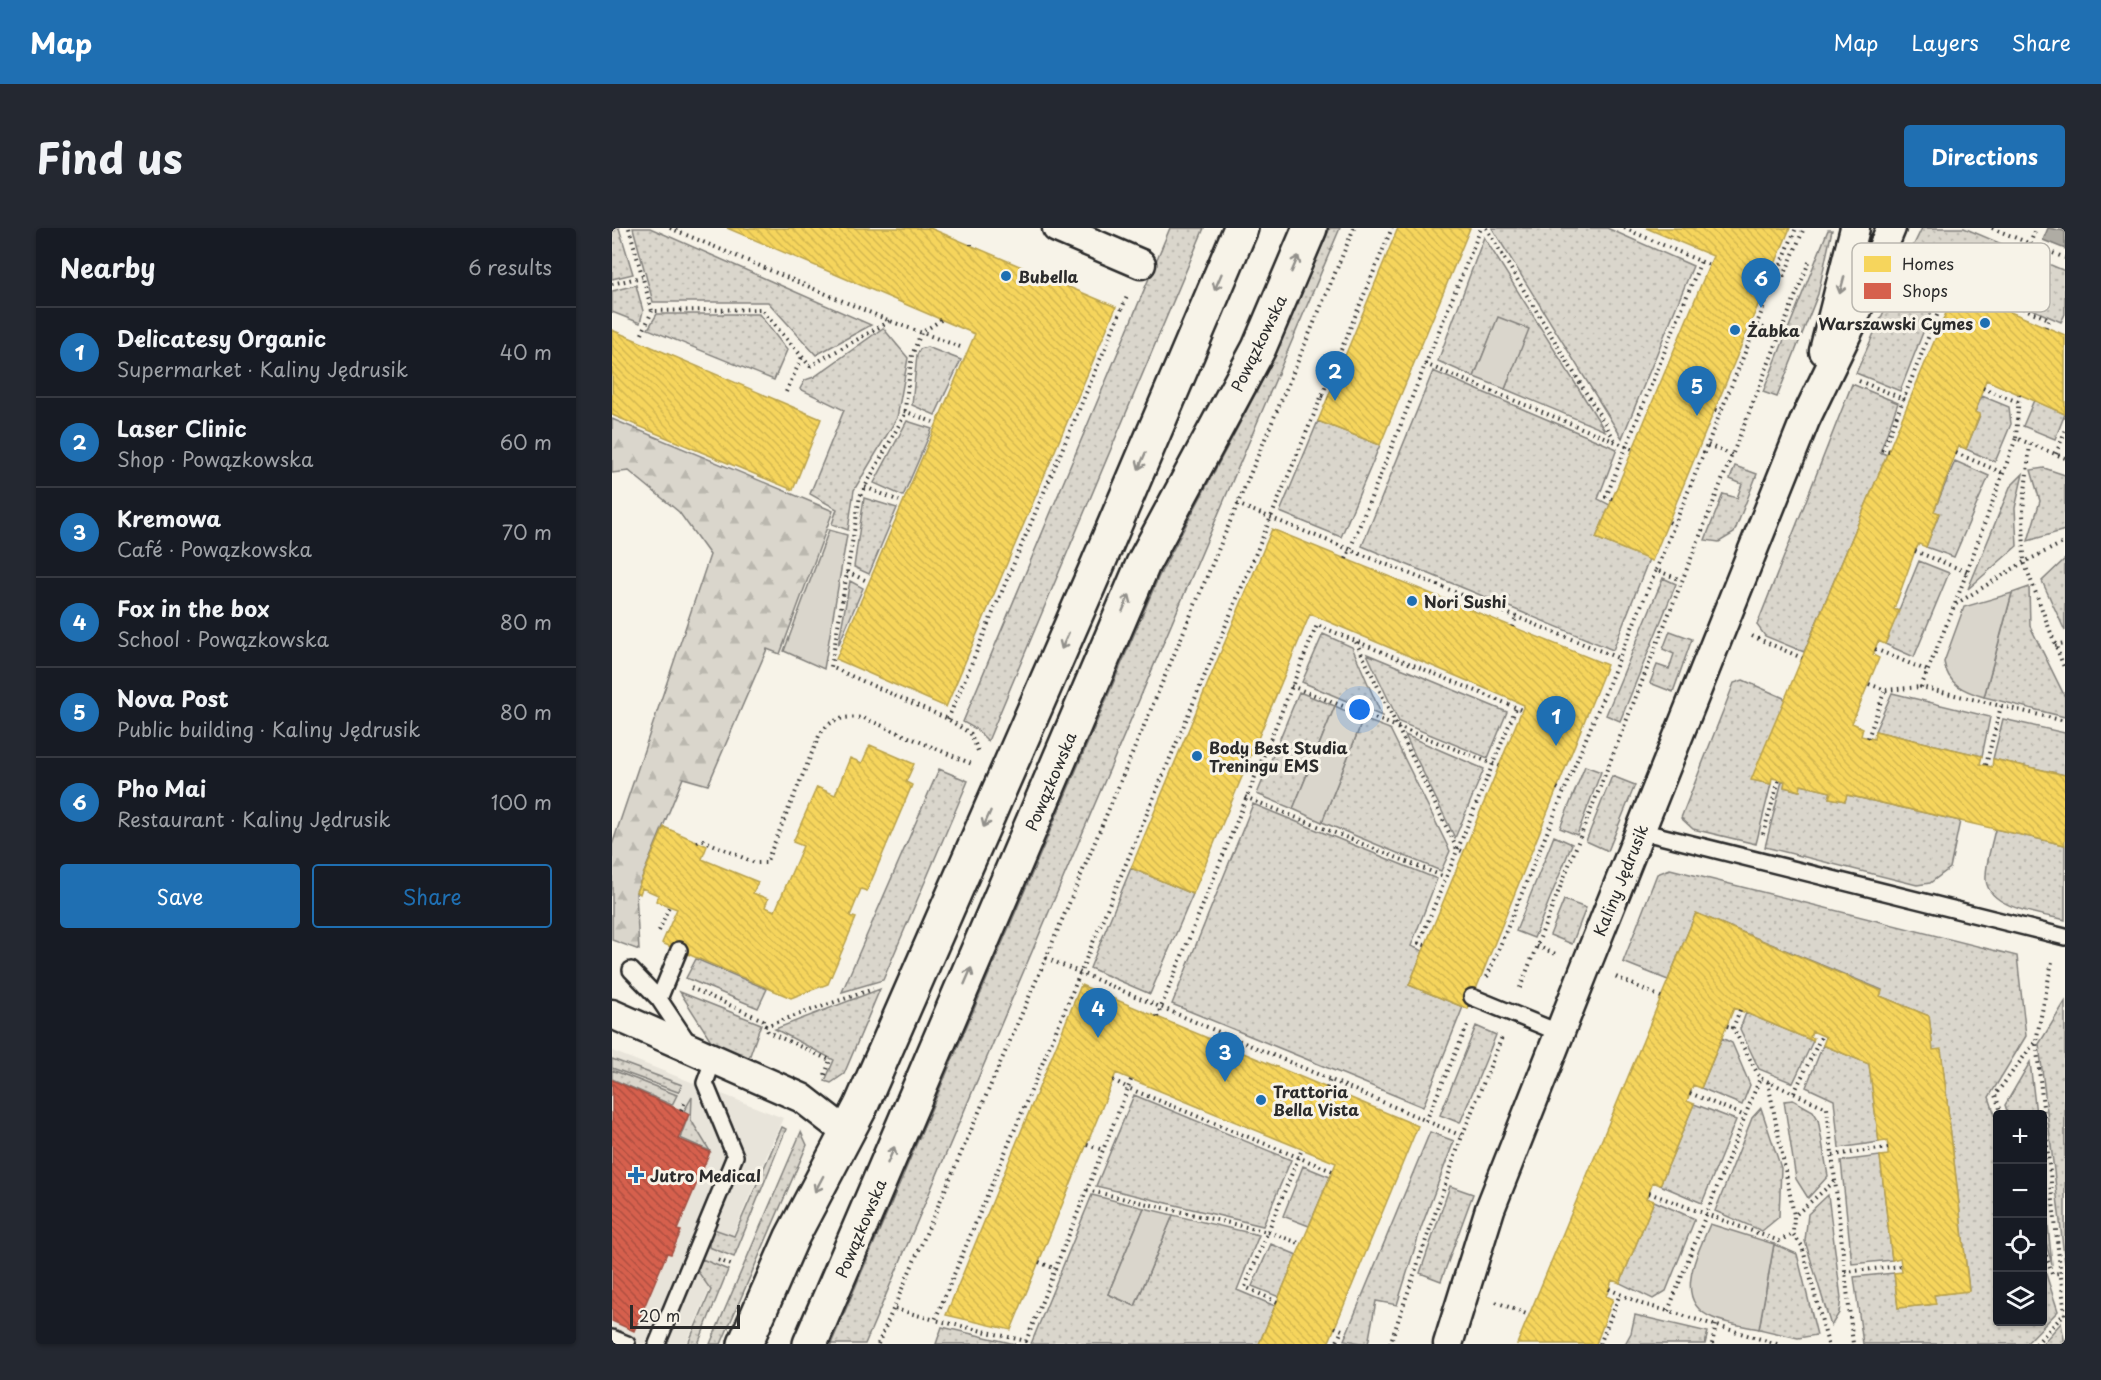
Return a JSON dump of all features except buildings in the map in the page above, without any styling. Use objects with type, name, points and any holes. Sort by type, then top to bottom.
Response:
[{"type":"main road","points":[[745,1344],[792,1237],[861,1106],[1095,571],[1241,228]]},
{"type":"main road","name":"Powązkowska","points":[[810,1344],[1143,564],[1259,348],[1310,228]]},
{"type":"street","points":[[1057,228],[1141,264]]},
{"type":"street","name":"Kaliny Jędrusik","points":[[1805,420],[1855,228]]},
{"type":"street","name":"Kaliny Jędrusik","points":[[1885,243],[1891,228]]},
{"type":"street","name":"Kaliny Jędrusik","points":[[1448,1344],[1490,1209],[1805,420],[1856,312]]},
{"type":"street","points":[[612,1014],[802,1098],[847,1133]]},
{"type":"lane","points":[[1640,831],[2065,937]]},
{"type":"lane","points":[[659,999],[679,950]]},
{"type":"lane","points":[[631,970],[659,999],[703,1053],[705,1083],[735,1155],[657,1344]]},
{"type":"lane","points":[[1475,998],[1560,1033]]},
{"type":"lane","points":[[612,1338],[627,1344]]},
{"type":"path","points":[[629,228],[652,311],[642,334]]},
{"type":"path","points":[[670,228],[890,321],[963,348]]},
{"type":"path","points":[[878,1344],[1046,958],[1354,228]]},
{"type":"path","points":[[935,1320],[1392,228]]},
{"type":"path","points":[[1346,559],[1481,228]]},
{"type":"path","points":[[1486,228],[1616,442]]},
{"type":"path","points":[[1624,228],[1709,265]]},
{"type":"path","points":[[1475,998],[1528,878],[1618,658],[1690,491],[1796,228]]},
{"type":"path","points":[[1778,273],[1784,276],[1804,228]]},
{"type":"path","points":[[1992,228],[2028,243]]},
{"type":"path","points":[[2030,243],[2036,228]]},
{"type":"path","points":[[1781,251],[1786,253]]},
{"type":"path","points":[[2050,252],[2065,258]]},
{"type":"path","points":[[1612,499],[1606,496],[1701,261]]},
{"type":"path","points":[[1510,1012],[1810,261]]},
{"type":"path","points":[[948,719],[1141,264]]},
{"type":"path","points":[[612,284],[642,277]]},
{"type":"path","points":[[652,311],[762,309],[810,366],[890,321]]},
{"type":"path","points":[[1357,312],[1362,314]]},
{"type":"path","points":[[1888,451],[1883,450],[1906,400],[1939,312]]},
{"type":"path","points":[[2031,312],[2049,319],[2046,327]]},
{"type":"path","points":[[940,320],[921,333],[912,355],[904,411],[860,496],[831,668],[948,719],[971,734],[979,753]]},
{"type":"path","points":[[1757,325],[1780,335]]},
{"type":"path","points":[[1746,335],[1752,337]]},
{"type":"path","points":[[786,392],[802,357]]},
{"type":"path","points":[[1425,363],[1633,449]]},
{"type":"path","points":[[1850,378],[1906,400]]},
{"type":"path","points":[[1983,388],[2018,402]]},
{"type":"path","points":[[1921,687],[1955,604],[2016,438],[2019,394]]},
{"type":"path","points":[[1322,396],[1328,398]]},
{"type":"path","points":[[1715,410],[1721,412]]},
{"type":"path","points":[[904,411],[933,422]]},
{"type":"path","points":[[2056,454],[2065,431]]},
{"type":"path","points":[[2016,438],[2065,458]]},
{"type":"path","points":[[2030,444],[2023,511],[2024,562],[2065,670]]},
{"type":"path","points":[[1708,446],[1732,455]]},
{"type":"path","points":[[1956,453],[2003,473]]},
{"type":"path","points":[[865,487],[899,501]]},
{"type":"path","points":[[1683,488],[1690,491]]},
{"type":"path","points":[[1237,504],[1618,658]]},
{"type":"path","points":[[1026,519],[1032,521]]},
{"type":"path","points":[[1668,522],[1675,525]]},
{"type":"path","points":[[1955,604],[2024,562],[2065,542]]},
{"type":"path","points":[[1916,551],[1967,572]]},
{"type":"path","points":[[1656,570],[1681,580]]},
{"type":"path","points":[[847,572],[867,581]]},
{"type":"path","points":[[998,583],[1004,586]]},
{"type":"path","points":[[1513,627],[1516,617]]},
{"type":"path","points":[[1157,1017],[1159,1007],[1320,618]]},
{"type":"path","points":[[1317,625],[1522,710]]},
{"type":"path","points":[[980,628],[986,631]]},
{"type":"path","points":[[1749,634],[1802,658]]},
{"type":"path","points":[[1356,641],[1457,849],[1464,852]]},
{"type":"path","points":[[2055,645],[2065,643]]},
{"type":"path","points":[[1875,649],[1928,671]]},
{"type":"path","points":[[956,682],[962,684]]},
{"type":"path","points":[[1869,684],[1886,690],[1921,687],[2065,721]]},
{"type":"path","points":[[1291,686],[1499,766]]},
{"type":"path","points":[[1486,695],[1487,690]]},
{"type":"path","points":[[1868,738],[1886,690]]},
{"type":"path","points":[[1986,765],[2001,706]]},
{"type":"path","points":[[1425,945],[1419,943],[1516,708]]},
{"type":"path","points":[[697,842],[703,840],[755,863],[766,863],[819,736],[832,721],[846,717],[864,718],[981,768]]},
{"type":"path","points":[[1572,753],[1578,755]]},
{"type":"path","points":[[1767,818],[1779,780]]},
{"type":"path","points":[[1557,788],[1563,791]]},
{"type":"path","points":[[1245,797],[1445,877]]},
{"type":"path","points":[[1542,827],[1548,829]]},
{"type":"path","points":[[1522,876],[1528,878]]},
{"type":"path","points":[[658,933],[669,906]]},
{"type":"path","points":[[1046,958],[1462,1136]]},
{"type":"path","points":[[2036,1344],[2065,1314],[2036,1041],[2053,959],[2059,960]]},
{"type":"path","points":[[1612,976],[1661,997]]},
{"type":"path","points":[[668,978],[763,1020],[768,1032],[830,1060],[823,1078]]},
{"type":"path","points":[[765,1026],[877,988]]},
{"type":"path","points":[[1733,1028],[1740,1011]]},
{"type":"path","points":[[1426,1120],[1469,1020],[1478,1024]]},
{"type":"path","points":[[1727,1026],[1733,1028],[1760,1078],[1827,1108],[1853,1344]]},
{"type":"path","points":[[1390,1344],[1462,1136],[1503,1034],[1495,1031]]},
{"type":"path","points":[[1794,1093],[1822,1035]]},
{"type":"path","points":[[2001,1110],[1995,1095],[2036,1041]]},
{"type":"path","points":[[1668,1311],[1760,1078]]},
{"type":"path","points":[[1113,1080],[1332,1171]]},
{"type":"path","points":[[895,1309],[1026,1341],[1131,1080]]},
{"type":"path","points":[[1327,1088],[1330,1080]]},
{"type":"path","points":[[1768,1082],[1794,1216],[1793,1234],[1802,1246],[1828,1344]]},
{"type":"path","points":[[1690,1094],[1745,1116]]},
{"type":"path","points":[[1087,1144],[1103,1150]]},
{"type":"path","points":[[1833,1155],[1888,1148]]},
{"type":"path","points":[[1277,1302],[1245,1287],[1302,1149]]},
{"type":"path","points":[[1794,1216],[1835,1180]]},
{"type":"path","points":[[1087,1190],[1268,1232],[1302,1244]]},
{"type":"path","points":[[1649,1192],[1779,1241],[1793,1234]]},
{"type":"path","points":[[2047,1257],[2052,1274],[2059,1273]]},
{"type":"path","points":[[1039,1262],[1056,1269]]},
{"type":"path","points":[[1845,1272],[1901,1266]]},
{"type":"path","points":[[1609,1289],[1642,1304],[1778,1344]]},
{"type":"path","points":[[1599,1343],[1620,1294]]},
{"type":"path","points":[[1487,1298],[1529,1315]]},
{"type":"path","points":[[1712,1344],[1716,1325]]},
{"type":"path","points":[[1335,1327],[1342,1330],[1336,1344]]},
{"type":"shaded area","points":[[2048,228],[2065,231],[2065,249],[2043,240]]},
{"type":"shaded area","points":[[612,1051],[783,1118],[686,1344],[612,1344]]},
{"type":"green space","points":[[612,228],[619,228],[633,274],[612,279]]},
{"type":"green space","points":[[633,228],[650,228],[871,325],[816,355],[768,302],[653,302]]},
{"type":"green space","points":[[1170,228],[1204,228],[988,741],[976,729],[963,722]]},
{"type":"green space","points":[[1330,228],[1340,228],[865,1344],[831,1344],[1159,576],[1268,370]]},
{"type":"green space","points":[[1492,228],[1607,228],[1693,266],[1622,438]]},
{"type":"green space","points":[[1922,228],[1964,228],[1999,243],[1915,243]]},
{"type":"green space","points":[[1828,230],[1832,230],[1818,294],[1777,397],[1763,392]]},
{"type":"green space","points":[[1484,237],[1605,431],[1505,389],[1528,329],[1498,318],[1474,377],[1438,361]]},
{"type":"green space","points":[[2050,265],[2065,271],[2065,314],[2061,322],[2038,312],[2050,312]]},
{"type":"green space","points":[[636,285],[643,311],[640,323],[612,312],[612,291]]},
{"type":"green space","points":[[1884,312],[1931,312],[1900,391],[1856,373]]},
{"type":"green space","points":[[657,314],[759,314],[787,350],[774,380],[648,329]]},
{"type":"green space","points":[[1498,317],[1529,329],[1505,389],[1474,377]]},
{"type":"green space","points":[[883,328],[908,358],[897,418],[854,490],[848,530],[832,524],[837,509],[810,494],[844,410],[800,389],[805,380],[814,377]]},
{"type":"green space","points":[[927,347],[961,360],[935,415],[912,405],[917,355],[920,349]]},
{"type":"green space","points":[[1433,371],[1617,449],[1598,499],[1610,505],[1596,538],[1649,559],[1613,650],[1362,546]]},
{"type":"green space","points":[[1852,384],[1898,403],[1880,452],[1887,455],[1804,652],[1765,636],[1757,625]]},
{"type":"green space","points":[[1982,396],[2009,407],[2011,424],[1995,462],[1966,449],[1980,415],[1975,412]]},
{"type":"green space","points":[[2034,400],[2065,414],[2055,439],[2023,426]]},
{"type":"green space","points":[[612,419],[833,511],[780,654],[767,649],[708,785],[683,778],[636,892],[639,950],[612,940],[612,845],[710,555],[679,512],[629,471],[612,473]]},
{"type":"green space","points":[[907,421],[932,429],[903,496],[874,483]]},
{"type":"green space","points":[[1318,421],[1380,445],[1341,537],[1280,512]]},
{"type":"green space","points":[[1955,461],[1989,476],[1954,557],[1926,547],[1939,514],[1934,511]]},
{"type":"green space","points":[[1735,466],[1757,474],[1734,533],[1719,542],[1705,540],[1723,494],[1737,498],[1742,484],[1730,479]]},
{"type":"green space","points":[[2044,468],[2065,475],[2065,530],[2028,541],[2040,501],[2031,470]]},
{"type":"green space","points":[[2023,474],[2015,508],[2017,546],[1968,589],[2010,487]]},
{"type":"green space","points":[[864,498],[897,508],[869,574],[854,567]]},
{"type":"green space","points":[[829,530],[847,535],[824,669],[784,651]]},
{"type":"green space","points":[[2065,559],[2065,631],[2042,581]]},
{"type":"green space","points":[[1919,561],[1949,573],[1914,657],[1885,644]]},
{"type":"green space","points":[[1663,578],[1676,584],[1620,721],[1606,715]]},
{"type":"green space","points":[[850,581],[863,588],[838,646]]},
{"type":"green space","points":[[2029,587],[2030,626],[2065,697],[2065,717],[1984,697],[2012,593]]},
{"type":"green space","points":[[2012,593],[1984,697],[1953,682],[1944,662],[1964,607]]},
{"type":"green space","points":[[1670,631],[1692,639],[1673,692],[1650,683],[1657,665],[1669,669],[1674,654],[1663,649]]},
{"type":"green space","points":[[1323,634],[1352,647],[1382,716],[1302,682]]},
{"type":"green space","points":[[1367,654],[1507,712],[1488,758],[1399,722]]},
{"type":"green space","points":[[1743,680],[1786,699],[1752,780],[1771,784],[1756,844],[1693,829],[1681,818],[1734,683]]},
{"type":"green space","points":[[1299,692],[1335,706],[1293,809],[1257,794]]},
{"type":"green space","points":[[1892,693],[1990,717],[1982,756],[1875,731]]},
{"type":"green space","points":[[1335,706],[1363,719],[1322,822],[1293,809]]},
{"type":"green space","points":[[1363,719],[1390,729],[1450,851],[1441,871],[1322,822]]},
{"type":"green space","points":[[2003,719],[2065,733],[2065,775],[1993,759]]},
{"type":"green space","points":[[1405,735],[1484,769],[1455,838]]},
{"type":"green space","points":[[1585,766],[1601,772],[1577,835],[1560,828]]},
{"type":"green space","points":[[939,769],[968,781],[883,980],[842,992]]},
{"type":"green space","points":[[1612,776],[1635,785],[1608,851],[1586,841]]},
{"type":"green space","points":[[1782,781],[1785,781],[1784,787],[1799,791],[1801,785],[1831,792],[1829,798],[1845,801],[1847,795],[1960,821],[1950,868],[1930,883],[1917,885],[1765,847]]},
{"type":"green space","points":[[1253,804],[1437,879],[1411,946],[1423,951],[1409,985],[1463,1007],[1423,1107],[1172,1004]]},
{"type":"green space","points":[[1995,829],[2065,845],[2065,920],[2018,909],[1996,898],[1989,890],[1986,880],[1987,868]]},
{"type":"green space","points":[[1554,836],[1572,844],[1534,938],[1516,931]]},
{"type":"green space","points":[[1131,868],[1193,894],[1150,994],[1090,968]]},
{"type":"green space","points":[[1670,869],[2017,956],[2026,1036],[1989,1097],[1993,1110],[1993,1326],[2043,1326],[2026,1344],[1863,1344],[1854,1277],[1894,1273],[1898,1308],[1935,1304],[1934,1295],[1969,1290],[1941,1050],[1933,1050],[1929,1016],[1880,996],[1882,990],[1696,913],[1668,980],[1623,962],[1657,874]]},
{"type":"green space","points":[[1564,900],[1586,908],[1572,944],[1550,935]]},
{"type":"green space","points":[[696,959],[767,989],[758,1008],[686,978]]},
{"type":"green space","points":[[880,989],[844,1074],[831,1083],[825,1081],[834,1060],[775,1029]]},
{"type":"green space","points":[[680,992],[761,1024],[748,1061],[715,1047]]},
{"type":"green space","points":[[2065,1002],[2065,1264],[2047,1110],[2039,1044]]},
{"type":"green space","points":[[1746,1013],[1813,1041],[1793,1083],[1759,1069],[1740,1029]]},
{"type":"green space","points":[[1476,1026],[1496,1035],[1460,1123],[1440,1115]]},
{"type":"green space","points":[[1722,1038],[1732,1043],[1750,1085],[1742,1105],[1701,1088]]},
{"type":"green space","points":[[1823,1045],[1869,1064],[1879,1142],[1839,1148],[1834,1100],[1806,1087]]},
{"type":"green space","points":[[612,1059],[682,1085],[678,1092],[612,1068]]},
{"type":"green space","points":[[2030,1062],[2036,1110],[2007,1110],[2005,1105]]},
{"type":"green space","points":[[612,1070],[677,1095],[672,1105],[612,1079]]},
{"type":"green space","points":[[1134,1095],[1291,1160],[1263,1226],[1096,1186]]},
{"type":"green space","points":[[692,1097],[691,1120],[710,1151],[680,1138],[689,1114],[684,1111]]},
{"type":"green space","points":[[1793,1100],[1813,1111],[1818,1119],[1828,1176],[1808,1198],[1796,1179],[1784,1101]]},
{"type":"green space","points":[[1694,1104],[1736,1120],[1702,1203],[1660,1185]]},
{"type":"green space","points":[[1761,1108],[1781,1168],[1779,1217],[1762,1231],[1715,1211],[1752,1118]]},
{"type":"green space","points":[[782,1127],[786,1129],[734,1257],[709,1247],[711,1228],[734,1236]]},
{"type":"green space","points":[[801,1132],[807,1145],[721,1344],[710,1344]]},
{"type":"green space","points":[[1430,1132],[1454,1141],[1421,1228],[1397,1305],[1376,1301],[1368,1344],[1344,1340]]},
{"type":"green space","points":[[1880,1156],[1892,1260],[1852,1264],[1841,1161]]},
{"type":"green space","points":[[1303,1166],[1330,1177],[1309,1226],[1283,1216]]},
{"type":"green space","points":[[1450,1186],[1473,1194],[1441,1281],[1420,1273]]},
{"type":"green space","points":[[1092,1195],[1144,1208],[1108,1294],[1135,1306],[1173,1215],[1259,1235],[1237,1290],[1275,1306],[1259,1344],[1031,1344]]},
{"type":"green space","points":[[1828,1195],[1841,1298],[1839,1313],[1831,1326],[1805,1241],[1808,1214]]},
{"type":"green space","points":[[1654,1201],[1695,1219],[1666,1291],[1653,1299],[1620,1283]]},
{"type":"green space","points":[[1144,1208],[1173,1215],[1135,1306],[1108,1294]]},
{"type":"green space","points":[[2047,1217],[2052,1265],[2047,1247]]},
{"type":"green space","points":[[1710,1224],[1774,1244],[1759,1329],[1713,1318],[1700,1310],[1693,1300],[1690,1288],[1691,1276]]},
{"type":"green space","points":[[1271,1244],[1297,1255],[1279,1297],[1252,1286]]},
{"type":"green space","points":[[1774,1244],[1797,1254],[1817,1335],[1798,1338],[1759,1329]]},
{"type":"green space","points":[[702,1259],[728,1270],[698,1344],[688,1344],[711,1290],[696,1269]]},
{"type":"green space","points":[[2047,1277],[2058,1311],[2047,1322]]},
{"type":"green space","points":[[1635,1315],[1708,1332],[1705,1344],[1625,1344],[1631,1333]]},
{"type":"green space","points":[[2061,1323],[2065,1344],[2042,1344]]},
{"type":"green space","points":[[942,1327],[1015,1344],[936,1344]]},
{"type":"place","name":"Bubella","points":[[1006,276]]},
{"type":"place","name":"Pho Mai","points":[[1761,308]]},
{"type":"place","name":"Warszawski Cymes","points":[[1985,323]]},
{"type":"place","name":"Żabka","points":[[1735,330]]},
{"type":"place","name":"Laser Clinic","points":[[1335,401]]},
{"type":"place","name":"Nova Post","points":[[1697,416]]},
{"type":"place","name":"Nori Sushi","points":[[1412,601]]},
{"type":"place","name":"Delicatesy Organic","points":[[1556,746]]},
{"type":"place","name":"Body Best Studia Treningu EMS","points":[[1197,756]]},
{"type":"place","name":"Fox in the box","points":[[1098,1038]]},
{"type":"place","name":"Kremowa","points":[[1225,1082]]},
{"type":"place","name":"Trattoria Bella Vista","points":[[1261,1100]]},
{"type":"place","name":"Jutro Medical","points":[[636,1175]]}]
